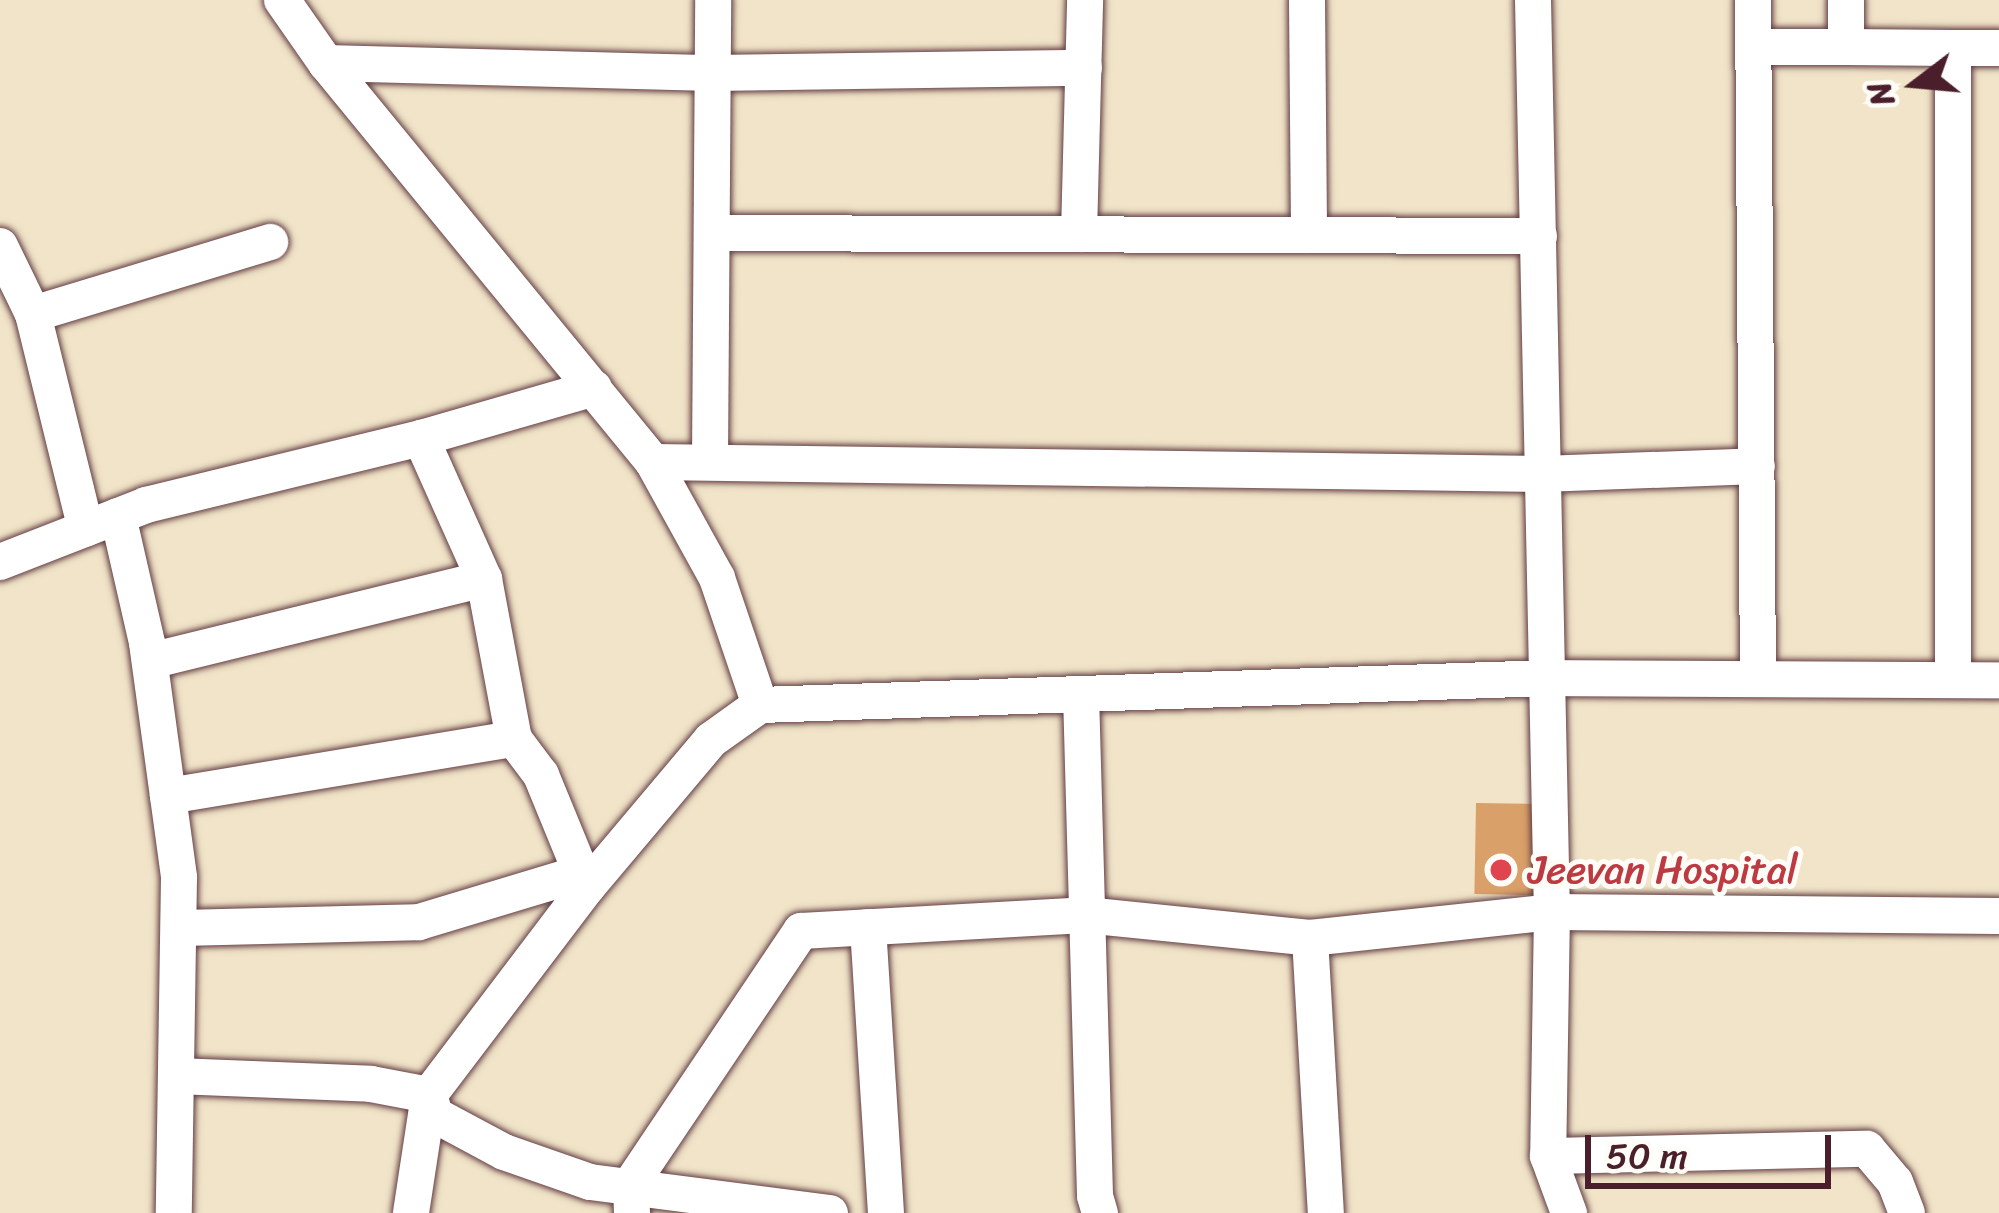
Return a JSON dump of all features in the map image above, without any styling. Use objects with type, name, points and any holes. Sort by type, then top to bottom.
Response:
[{"type":"street","points":[[282,0],[326,64],[653,462],[717,578],[760,704]]},
{"type":"street","points":[[710,460],[713,0]]},
{"type":"street","points":[[1079,234],[1085,0]]},
{"type":"street","points":[[1306,0],[1309,236]]},
{"type":"street","points":[[1533,0],[1552,912],[1548,1156],[1570,1213]]},
{"type":"street","points":[[1754,0],[1758,678]]},
{"type":"street","points":[[1846,0],[1846,47]]},
{"type":"street","points":[[1754,47],[1999,48]]},
{"type":"street","points":[[1953,48],[1953,678]]},
{"type":"street","points":[[326,64],[713,74],[1084,68]]},
{"type":"street","points":[[712,233],[1539,236]]},
{"type":"street","points":[[33,314],[269,242]]},
{"type":"street","points":[[0,246],[33,314],[150,661],[179,878],[174,1213]]},
{"type":"street","points":[[0,562],[102,522],[594,388]]},
{"type":"street","points":[[422,438],[484,579],[514,740],[541,775],[584,880]]},
{"type":"street","points":[[653,462],[1542,474],[1757,466]]},
{"type":"street","points":[[150,661],[484,579]]},
{"type":"street","points":[[411,1213],[429,1095],[584,880],[711,740],[760,704],[1547,678],[1999,680]]},
{"type":"street","points":[[1081,694],[1084,915],[1095,1196],[1100,1213]]},
{"type":"street","points":[[168,796],[514,740]]},
{"type":"street","points":[[178,928],[419,922],[584,880]]},
{"type":"street","points":[[632,1199],[801,931],[1084,915],[1310,938],[1552,912],[1999,916]]},
{"type":"street","points":[[868,927],[886,1213]]},
{"type":"street","points":[[1310,938],[1326,1213]]},
{"type":"street","points":[[176,1076],[371,1084],[429,1095]]},
{"type":"street","points":[[429,1095],[435,1115],[504,1152],[632,1199],[830,1213]]},
{"type":"street","points":[[1548,1156],[1867,1149],[1895,1182],[1907,1213]]},
{"type":"building","points":[[1476,803],[1536,804],[1534,895],[1474,894]]},
{"type":"place","name":"Jeevan Hospital","points":[[1501,870]]}]
